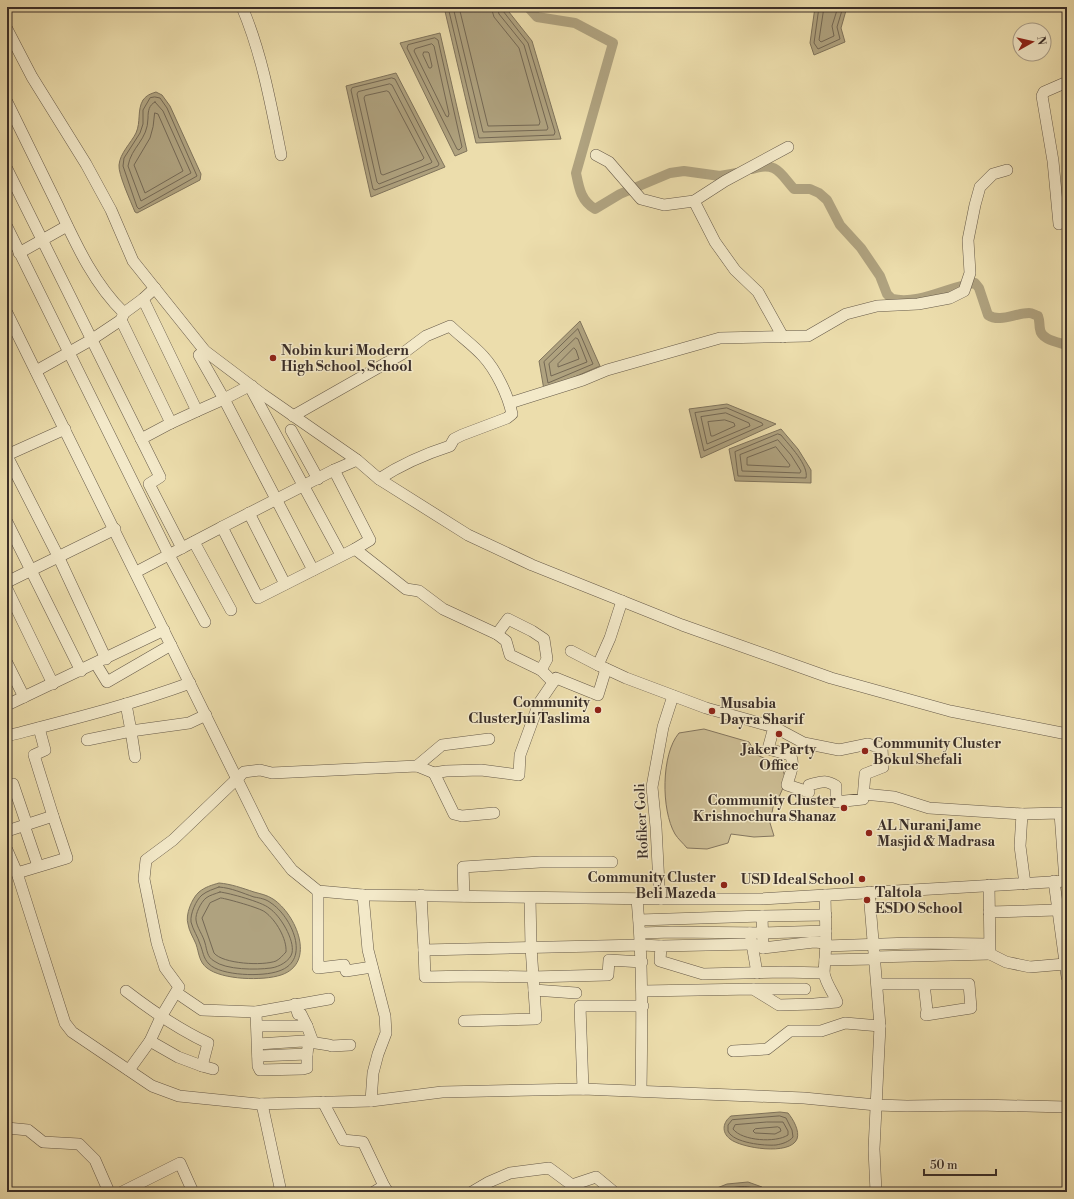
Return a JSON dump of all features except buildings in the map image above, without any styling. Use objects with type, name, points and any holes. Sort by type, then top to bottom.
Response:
[{"type":"street","points":[[242,7],[256,47],[269,94],[281,155]]},
{"type":"street","points":[[7,29],[32,77],[90,171],[111,210],[133,261],[205,351],[250,386],[357,460],[379,479],[468,535],[532,565],[682,625],[831,678],[950,711],[1067,734]]},
{"type":"street","points":[[1059,224],[1053,161],[1042,96],[1044,92],[1067,82]]},
{"type":"street","points":[[7,102],[67,226],[93,274],[123,317],[171,423]]},
{"type":"street","points":[[596,155],[608,162],[641,199],[664,205],[694,201],[725,181],[788,147]]},
{"type":"street","points":[[7,169],[160,477],[149,484],[182,548]]},
{"type":"street","points":[[510,403],[583,380],[607,370],[720,338],[808,336],[846,314],[877,306],[918,304],[950,298],[964,290],[970,273],[968,240],[974,205],[980,186],[993,174],[1008,170]]},
{"type":"street","points":[[694,201],[715,242],[735,270],[758,292],[783,337]]},
{"type":"street","points":[[19,253],[67,226]]},
{"type":"street","points":[[7,227],[169,555],[205,622]]},
{"type":"street","points":[[36,371],[91,340],[123,317],[155,288]]},
{"type":"street","points":[[143,299],[197,411]]},
{"type":"street","points":[[7,313],[10,327],[36,371],[264,834],[292,870],[318,891],[363,895],[530,898],[760,899],[1062,881]]},
{"type":"street","points":[[294,416],[402,354],[426,336],[450,326],[483,356],[498,378],[510,403],[512,414],[511,416],[458,437],[454,439],[450,446],[425,454],[399,466],[379,479]]},
{"type":"street","points":[[205,351],[199,355],[224,399],[313,570]]},
{"type":"street","points":[[141,439],[171,423],[250,386]]},
{"type":"street","points":[[250,386],[342,555]]},
{"type":"street","points":[[65,429],[7,456],[59,558],[101,661],[107,682],[172,645]]},
{"type":"street","points":[[291,430],[318,479]]},
{"type":"street","points":[[136,572],[249,513],[357,460]]},
{"type":"street","points":[[222,527],[258,598],[355,549],[370,540],[334,470]]},
{"type":"street","points":[[249,513],[285,584]]},
{"type":"street","points":[[7,522],[81,671]]},
{"type":"street","points":[[7,582],[59,558],[115,529]]},
{"type":"street","points":[[194,542],[231,610]]},
{"type":"street","points":[[355,549],[406,589],[419,591],[443,608],[496,634],[506,641],[510,655],[541,670],[554,682]]},
{"type":"street","points":[[7,589],[53,684]]},
{"type":"street","points":[[130,1070],[150,1041],[161,1017],[179,988],[165,968],[155,936],[144,879],[146,860],[173,840],[244,772],[260,770],[272,773],[417,766],[434,773],[446,771],[481,770],[519,775],[520,755],[540,703],[556,678],[598,695],[602,667],[622,601]]},
{"type":"street","points":[[496,634],[508,619],[544,639],[546,659],[541,670]]},
{"type":"street","points":[[7,705],[81,671],[164,630]]},
{"type":"street","points":[[571,651],[626,678],[706,708],[774,727],[804,743],[839,750],[868,744],[882,748],[883,767],[865,774],[863,799],[836,802],[836,786],[830,782],[822,781],[810,785],[809,792],[787,785],[793,766],[793,760],[790,755],[768,749],[774,727]]},
{"type":"street","points":[[7,664],[24,697]]},
{"type":"street","points":[[7,736],[154,696],[190,682]]},
{"type":"street","name":"Rofiker Goli","points":[[661,899],[652,787],[663,727],[673,696]]},
{"type":"street","points":[[126,704],[136,757]]},
{"type":"street","points":[[87,740],[131,731],[189,724],[206,715]]},
{"type":"street","points":[[17,873],[67,858],[34,755],[45,750],[39,728]]},
{"type":"street","points":[[417,766],[442,745],[489,739]]},
{"type":"street","points":[[434,773],[454,814],[462,816],[494,813]]},
{"type":"street","points":[[13,784],[38,866]]},
{"type":"street","points":[[864,794],[894,797],[929,808],[1022,814],[1060,813],[1062,881],[1057,910],[1067,977]]},
{"type":"street","points":[[1022,814],[1020,846],[1025,884]]},
{"type":"street","points":[[7,831],[53,816]]},
{"type":"street","points":[[7,850],[17,873],[65,1023],[72,1032],[152,1086],[178,1096],[262,1104],[372,1101],[442,1092],[583,1088],[804,1098],[876,1105],[1067,1107]]},
{"type":"street","points":[[464,896],[462,867],[540,862],[612,862]]},
{"type":"street","points":[[989,885],[990,949]]},
{"type":"street","points":[[318,891],[318,968],[344,965],[346,971],[372,967]]},
{"type":"street","points":[[869,892],[880,1026],[874,1149],[876,1192]]},
{"type":"street","points":[[363,895],[368,950],[385,1016],[386,1033],[378,1054],[373,1074],[372,1101]]},
{"type":"street","points":[[420,895],[425,977],[608,975],[610,960],[642,962]]},
{"type":"street","points":[[753,989],[778,1005],[837,1002],[832,990],[826,983],[824,973],[826,944],[825,895]]},
{"type":"street","points":[[464,1021],[540,1019],[532,977],[530,898]]},
{"type":"street","points":[[637,899],[642,945],[643,991],[641,1090]]},
{"type":"street","points":[[989,912],[1057,910]]},
{"type":"street","points":[[639,920],[826,915]]},
{"type":"street","points":[[757,973],[755,936],[762,916]]},
{"type":"street","points":[[424,950],[642,945],[661,946],[826,930]]},
{"type":"street","points":[[640,933],[672,932],[755,936]]},
{"type":"street","points":[[755,936],[763,948],[814,942],[826,944],[911,942],[990,949],[1006,962],[1030,967],[1065,964]]},
{"type":"street","points":[[661,946],[660,961],[703,974],[783,972],[824,973]]},
{"type":"street","points":[[825,960],[874,958],[990,949]]},
{"type":"street","points":[[877,984],[924,984],[969,984],[972,1008],[926,1015],[927,1010],[924,984]]},
{"type":"street","points":[[643,991],[805,989]]},
{"type":"street","points":[[534,990],[576,993]]},
{"type":"street","points":[[126,991],[161,1017],[189,1034],[208,1043],[207,1068],[178,1057],[150,1041]]},
{"type":"street","points":[[177,993],[202,1010],[256,1012],[329,999]]},
{"type":"street","points":[[256,1012],[258,1066],[260,1070],[303,1069],[307,1068],[307,1054],[310,1042],[307,1026],[301,1014],[298,1014],[295,1004]]},
{"type":"street","points":[[583,1088],[580,1006],[643,1006]]},
{"type":"street","points":[[733,1051],[767,1049],[790,1031],[821,1032],[846,1023],[880,1026]]},
{"type":"street","points":[[257,1026],[307,1026]]},
{"type":"street","points":[[258,1044],[304,1041],[332,1046],[350,1045]]},
{"type":"street","points":[[323,1102],[343,1140],[363,1142],[386,1189],[374,1192]]},
{"type":"street","points":[[262,1104],[281,1192]]},
{"type":"street","points":[[7,1128],[28,1130],[43,1142],[79,1144],[95,1160],[109,1192]]},
{"type":"street","points":[[122,1192],[180,1164],[193,1192]]},
{"type":"street","points":[[472,1192],[489,1182],[510,1173],[549,1168],[572,1185],[596,1177],[614,1192]]},
{"type":"shaded area","points":[[704,729],[749,742],[757,755],[782,766],[786,781],[779,797],[775,797],[770,823],[774,836],[754,837],[731,834],[728,843],[707,849],[687,848],[675,834],[670,824],[665,797],[666,768],[669,754],[673,742],[679,733]]},
{"type":"water","points":[[444,7],[505,7],[532,41],[561,139],[476,143]]},
{"type":"water","points":[[815,7],[847,7],[841,28],[845,42],[814,55],[810,43]]},
{"type":"water","points":[[440,33],[467,151],[455,156],[400,43]]},
{"type":"water","points":[[396,73],[445,167],[371,197],[346,86]]},
{"type":"water","points":[[156,92],[162,95],[170,106],[201,174],[200,180],[137,213],[135,212],[125,188],[119,165],[124,152],[136,133],[140,108],[143,100]]},
{"type":"water","points":[[580,321],[600,366],[544,390],[539,361]]},
{"type":"water","points":[[727,404],[776,424],[701,458],[689,409]]},
{"type":"water","points":[[781,429],[798,449],[811,470],[811,483],[735,481],[729,449]]},
{"type":"water","points":[[219,883],[236,886],[266,896],[273,899],[281,906],[295,926],[299,938],[300,950],[298,960],[292,969],[281,975],[254,979],[222,975],[204,966],[189,929],[187,916],[196,895],[206,887]]},
{"type":"water","points":[[780,1112],[788,1113],[797,1129],[798,1136],[793,1144],[776,1149],[765,1149],[736,1142],[730,1139],[725,1133],[724,1127],[726,1121],[731,1116]]},
{"type":"water","points":[[748,1182],[762,1187],[765,1192],[707,1192],[727,1184]]},
{"type":"waterway","points":[[528,7],[537,17],[575,23],[613,43],[576,173],[581,194],[590,206],[595,209],[620,194],[670,173],[684,171],[720,176],[737,173]]},
{"type":"waterway","points":[[752,169],[767,166],[777,170],[794,189],[810,189],[819,193],[827,200],[840,225],[861,248],[880,276],[887,294],[892,299],[913,300],[975,283],[979,288],[988,315],[1003,318],[1029,313],[1038,316],[1040,329],[1043,336],[1050,340],[1067,345]]},
{"type":"place","name":"Nobin kuri Modern High School, School","points":[[273,358]]},
{"type":"place","name":"Community ClusterJui Taslima","points":[[598,710]]},
{"type":"place","name":"Musabia Dayra Sharif","points":[[712,711]]},
{"type":"place","name":"Jaker Party Office","points":[[779,734]]},
{"type":"place","name":"Community Cluster Bokul Shefali","points":[[865,751]]},
{"type":"place","name":"Community Cluster Krishnochura Shanaz","points":[[844,808]]},
{"type":"place","name":"AL Nurani Jame Masjid & Madrasa","points":[[869,833]]},
{"type":"place","name":"USD Ideal School","points":[[862,879]]},
{"type":"place","name":"Community Cluster Beli Mazeda","points":[[724,885]]},
{"type":"place","name":"Taltola ESDO School","points":[[867,900]]}]
